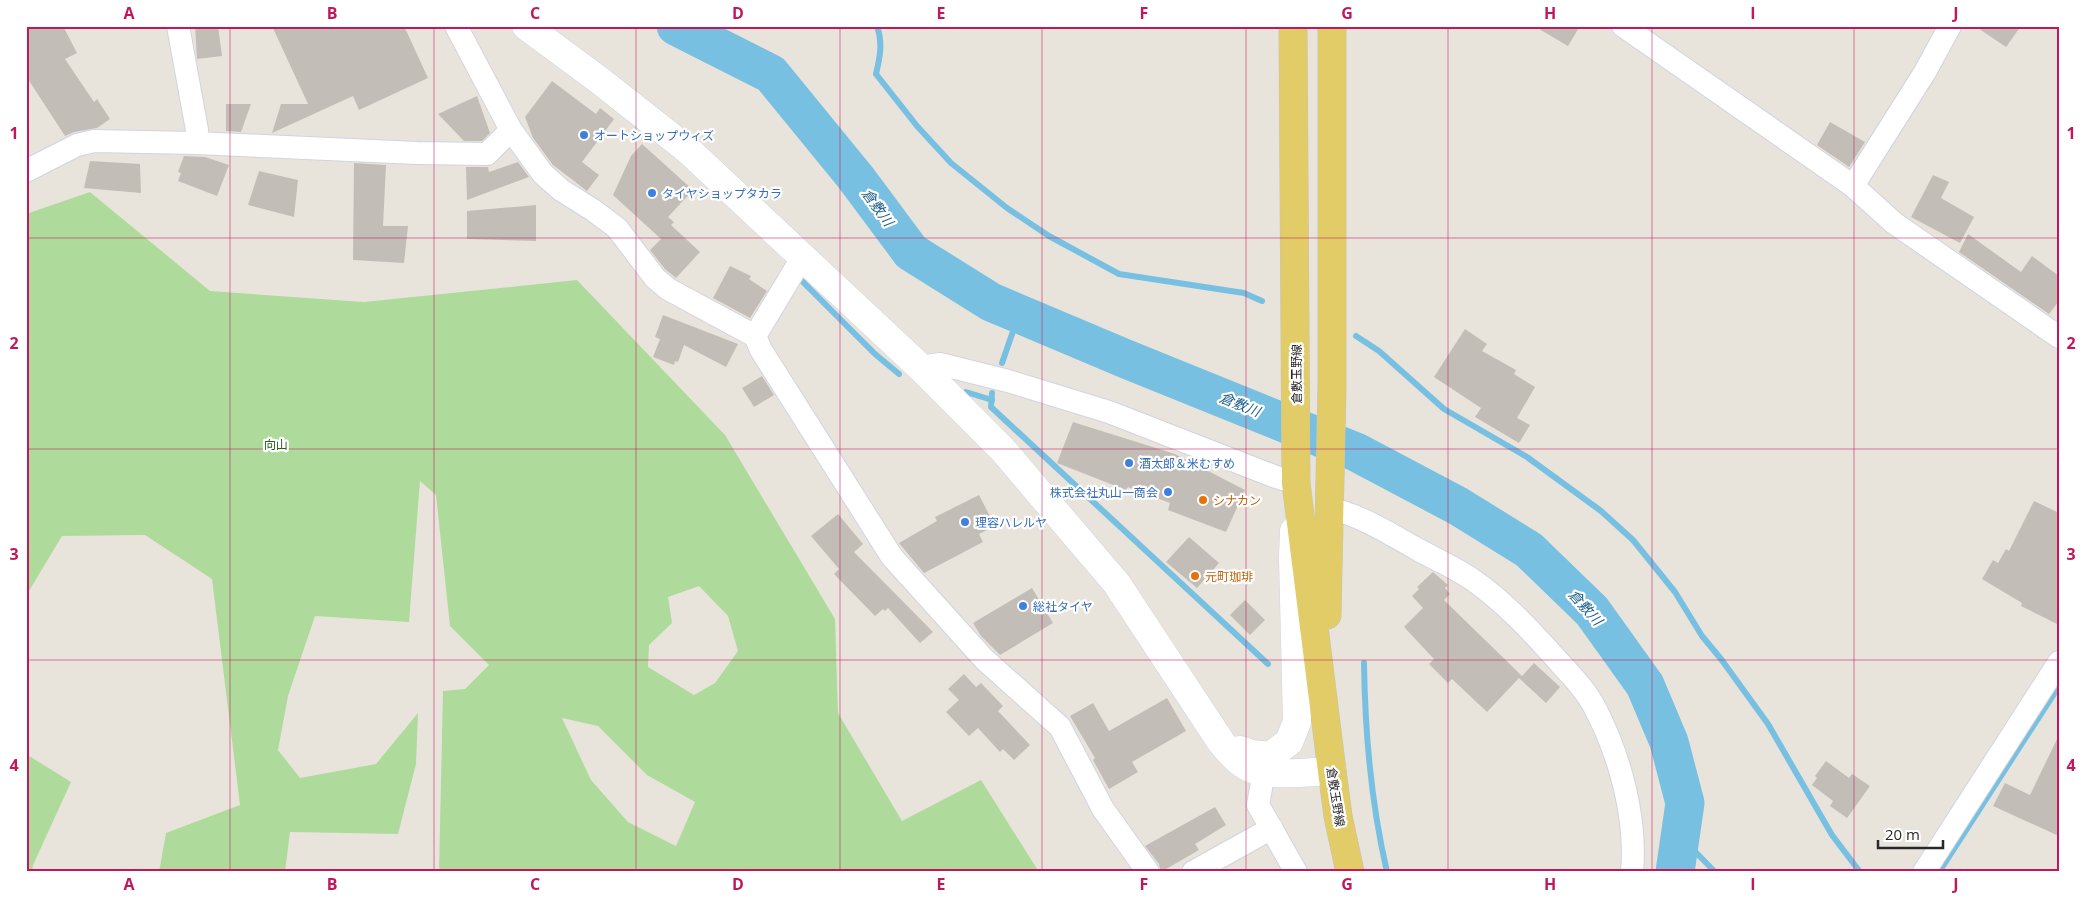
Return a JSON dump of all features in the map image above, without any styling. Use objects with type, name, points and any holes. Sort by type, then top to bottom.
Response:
[{"type":"main road","name":"倉敷玉野線","points":[[1293,26],[1296,483],[1338,816],[1350,872]]},
{"type":"main road","name":"倉敷玉野線","points":[[1325,721],[1332,387],[1332,26]]},
{"type":"street","points":[[178,26],[197,130],[196,143]]},
{"type":"street","points":[[456,26],[511,130],[544,174],[561,190],[617,228],[655,278],[668,289],[755,336],[761,350],[892,557],[984,659],[1060,727],[1103,809],[1148,872]]},
{"type":"street","points":[[526,26],[688,150],[803,256],[1003,450],[1117,584],[1221,742],[1234,757],[1248,767],[1278,774],[1332,770]]},
{"type":"street","points":[[1623,26],[1852,186],[1894,223],[2059,337]]},
{"type":"street","points":[[1852,186],[1925,72],[1950,26]]},
{"type":"street","points":[[26,171],[77,145],[94,141],[487,154],[511,130]]},
{"type":"street","points":[[755,336],[803,256]]},
{"type":"street","points":[[920,368],[940,364],[1008,381],[1109,412],[1296,483],[1292,557],[1297,722],[1289,742],[1270,756],[1251,754],[1221,742]]},
{"type":"street","points":[[1329,499],[1349,513],[1473,580],[1536,636],[1576,681],[1595,707],[1613,750],[1629,803],[1634,852],[1632,872]]},
{"type":"street","points":[[1924,872],[2059,662]]},
{"type":"street","points":[[1264,771],[1258,805],[1296,872]]},
{"type":"street","points":[[1193,872],[1272,828]]},
{"type":"green space","name":"向山","points":[[90,192],[210,291],[364,302],[577,280],[725,435],[835,619],[838,713],[902,821],[981,780],[1039,872],[439,872],[443,691],[465,689],[489,665],[450,626],[436,495],[420,481],[409,622],[315,616],[288,696],[278,750],[300,778],[376,764],[418,713],[416,764],[398,834],[290,832],[285,872],[159,872],[166,833],[240,805],[212,579],[145,535],[62,536],[26,596],[26,214]],"holes":[[[699,586],[728,616],[738,651],[715,683],[694,695],[648,667],[649,645],[672,623],[668,597]],[[562,718],[598,726],[647,775],[695,802],[676,846],[628,822],[591,780]]]},
{"type":"green space","points":[[26,754],[71,782],[33,865],[32,872],[26,872]]},
{"type":"building","points":[[26,26],[63,26],[77,53],[65,59],[94,102],[97,99],[110,119],[97,128],[74,132],[65,136],[26,76]]},
{"type":"building","points":[[195,26],[218,26],[222,56],[197,59]]},
{"type":"building","points":[[272,26],[404,26],[428,78],[359,110],[353,96],[272,133],[281,104],[308,104]]},
{"type":"building","points":[[1534,26],[1580,26],[1568,46]]},
{"type":"building","points":[[1975,26],[2021,26],[2006,47]]},
{"type":"building","name":"オートショップウィズ","points":[[552,81],[596,114],[600,108],[614,119],[582,162],[599,175],[587,191],[553,165],[533,138],[525,117]]},
{"type":"building","points":[[477,96],[490,133],[482,141],[464,141],[438,114]]},
{"type":"building","points":[[226,104],[251,104],[241,132],[226,131]]},
{"type":"building","points":[[1830,122],[1865,142],[1849,167],[1817,145]]},
{"type":"building","name":"タイヤショップタカラ","points":[[642,144],[693,190],[668,217],[674,222],[671,225],[700,252],[676,278],[665,269],[650,250],[661,239],[613,195],[631,156]]},
{"type":"building","points":[[184,156],[205,157],[229,165],[217,196],[178,181],[181,173],[178,172]]},
{"type":"building","points":[[90,161],[140,164],[141,193],[84,188]]},
{"type":"building","points":[[518,162],[529,177],[467,200],[466,167],[488,167],[489,172]]},
{"type":"building","points":[[354,163],[386,165],[383,226],[408,226],[404,263],[353,260]]},
{"type":"building","points":[[259,171],[298,180],[294,217],[248,205]]},
{"type":"building","points":[[1933,175],[1949,182],[1941,198],[1974,217],[1960,243],[1911,217]]},
{"type":"building","points":[[536,205],[536,241],[467,239],[467,211]]},
{"type":"building","points":[[1968,234],[2021,272],[2032,256],[2059,276],[2059,301],[2049,314],[1959,252]]},
{"type":"building","points":[[730,266],[751,276],[749,279],[767,291],[750,318],[713,298]]},
{"type":"building","points":[[663,315],[738,344],[726,367],[684,345],[678,362],[675,361],[674,365],[653,357],[660,339],[655,337]]},
{"type":"building","points":[[1465,329],[1487,344],[1482,351],[1516,370],[1514,374],[1535,387],[1517,418],[1530,425],[1519,443],[1475,417],[1481,408],[1434,377]]},
{"type":"building","points":[[762,376],[774,395],[754,407],[742,388]]},
{"type":"building","points":[[1073,422],[1175,454],[1245,490],[1226,532],[1168,510],[1170,503],[1128,487],[1126,490],[1057,463]]},
{"type":"building","points":[[979,495],[995,526],[979,534],[983,542],[924,573],[899,543],[937,521],[935,517]]},
{"type":"building","points":[[2034,501],[2059,513],[2059,625],[2021,606],[2022,603],[1982,579],[1993,560],[1998,563],[2006,549],[2009,551]]},
{"type":"building","points":[[838,514],[863,544],[854,552],[933,632],[920,643],[888,608],[885,611],[883,609],[875,616],[834,574],[839,569],[811,536]]},
{"type":"building","name":"元町珈琲","points":[[1189,537],[1219,563],[1197,588],[1166,562]]},
{"type":"building","points":[[1433,572],[1448,585],[1445,588],[1450,594],[1444,600],[1522,676],[1534,663],[1560,687],[1546,703],[1519,678],[1487,712],[1452,679],[1448,683],[1429,664],[1434,659],[1404,627],[1423,608],[1412,596],[1419,589],[1417,587]]},
{"type":"building","name":"総社タイヤ","points":[[1032,588],[1053,623],[1000,655],[981,636],[973,623]]},
{"type":"building","points":[[1245,600],[1265,620],[1250,635],[1230,615]]},
{"type":"building","points":[[964,674],[976,687],[981,683],[1003,706],[998,711],[1030,745],[1014,760],[1003,749],[1000,752],[978,728],[969,736],[946,712],[959,700],[948,689]]},
{"type":"building","points":[[1167,698],[1186,731],[1132,762],[1138,772],[1109,789],[1093,760],[1095,758],[1070,716],[1093,703],[1109,731]]},
{"type":"building","points":[[2059,735],[2059,836],[1993,806],[2005,783],[2030,795]]},
{"type":"building","points":[[1826,761],[1849,778],[1852,774],[1870,786],[1847,818],[1830,806],[1833,801],[1812,785],[1817,778],[1815,776]]},
{"type":"building","points":[[1215,807],[1226,825],[1195,844],[1199,850],[1161,872],[1159,864],[1145,846]]},
{"type":"waterway","name":"倉敷川","points":[[676,26],[771,74],[856,178],[911,252],[991,302],[1356,452],[1458,506],[1529,550],[1592,611],[1645,685],[1669,742],[1685,803],[1675,872]]},
{"type":"waterway","points":[[877,26],[880,56],[876,74],[917,126],[951,163],[1007,208],[1049,236],[1119,274],[1244,293],[1262,301]]},
{"type":"waterway","points":[[799,278],[875,354],[899,374]]},
{"type":"waterway","points":[[1002,363],[1019,314]]},
{"type":"waterway","points":[[1356,336],[1379,351],[1444,409],[1527,457],[1601,511],[1633,540],[1675,592],[1702,636],[1768,724],[1832,835],[1860,872]]},
{"type":"waterway","points":[[966,392],[992,400]]},
{"type":"waterway","points":[[992,393],[991,407],[1268,664]]},
{"type":"waterway","points":[[1364,663],[1370,768],[1381,846],[1387,872]]},
{"type":"waterway","points":[[1939,872],[2059,686]]},
{"type":"waterway","points":[[1680,836],[1715,872]]},
{"type":"place","name":"オートショップウィズ","points":[[584,135]]},
{"type":"place","name":"タイヤショップタカラ","points":[[652,193]]},
{"type":"place","name":"酒太郎＆米むすめ","points":[[1129,463]]},
{"type":"place","name":"株式会社丸山一商会","points":[[1168,492]]},
{"type":"place","name":"シナカン","points":[[1203,500]]},
{"type":"place","name":"理容ハレルヤ","points":[[965,522]]},
{"type":"place","name":"元町珈琲","points":[[1195,576]]},
{"type":"place","name":"総社タイヤ","points":[[1023,606]]}]
